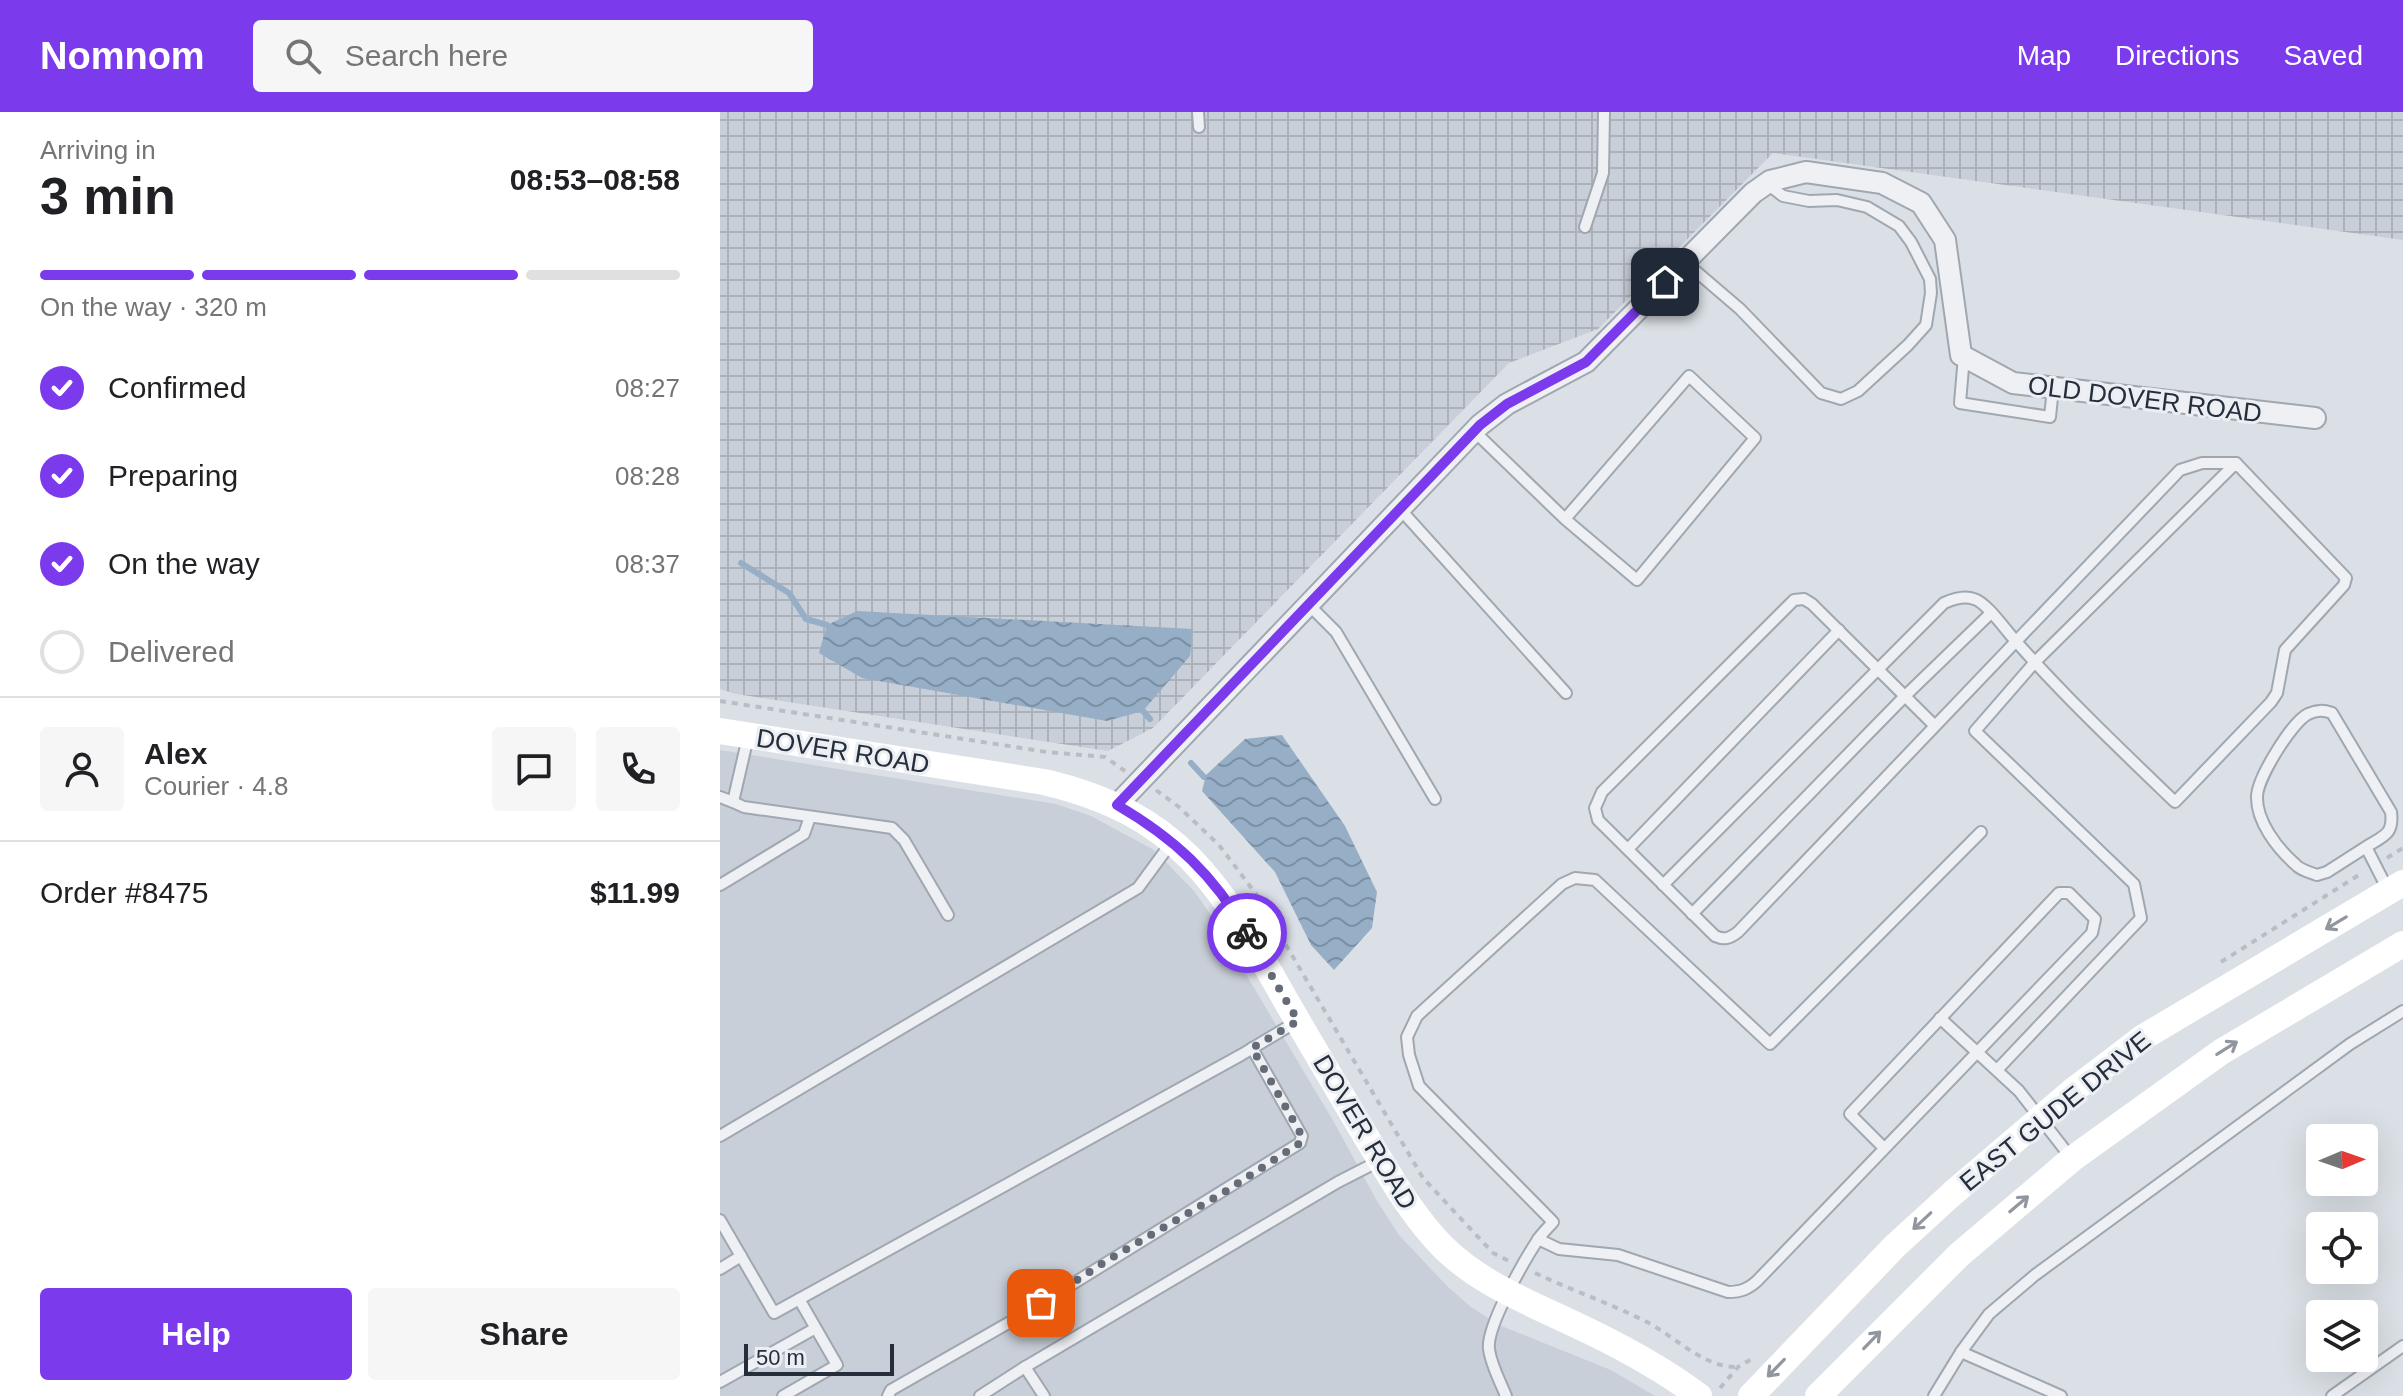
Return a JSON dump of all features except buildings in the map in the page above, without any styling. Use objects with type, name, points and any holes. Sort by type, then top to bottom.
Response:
[{"type":"main road","name":"DOVER ROAD","points":[[720,731],[1044,782],[1117,805],[1173,841],[1202,869],[1227,900],[1381,1160],[1427,1230],[1467,1269],[1508,1293],[1613,1343],[1675,1378],[1699,1396]]},
{"type":"main road","name":"EAST GUDE DRIVE","points":[[1751,1396],[1895,1246],[2039,1118],[2142,1038],[2396,887]]},
{"type":"main road","name":"EAST GUDE DRIVE","points":[[1818,1396],[1959,1255],[2072,1159],[2221,1052],[2403,944]]},
{"type":"street","points":[[1117,805],[1474,431],[1507,404],[1586,362],[1766,183],[1806,172],[1882,183],[1921,203],[1945,240],[1961,355],[1964,356]]},
{"type":"street","name":"OLD DOVER ROAD","points":[[1964,356],[2013,383],[2315,418]]},
{"type":"lane","points":[[1198,112],[1199,127]]},
{"type":"lane","points":[[1585,227],[1603,173],[1604,112]]},
{"type":"lane","points":[[1685,262],[1740,309],[1821,393],[1841,399],[1858,391],[1908,345],[1926,325],[1930,279],[1899,226],[1867,207],[1837,200],[1809,201],[1783,196],[1766,183]]},
{"type":"lane","points":[[1964,356],[1960,403],[2050,417],[2053,388]]},
{"type":"lane","points":[[1474,431],[1565,519],[1637,580],[1755,438],[1689,376],[1565,519]]},
{"type":"lane","points":[[1663,885],[1877,668],[1944,603],[1958,598],[1976,599],[1991,613],[2016,641],[2035,662],[2089,720],[2175,802],[2271,702],[2277,693],[2285,650],[2344,585],[2346,578],[2236,463],[2202,463],[2180,470],[2016,641],[1935,726],[1732,937],[1724,939],[1715,936],[1692,914],[1663,885],[1628,849],[1598,820],[1595,808],[1602,792],[1794,600],[1804,599],[1812,604],[1839,630],[1877,668],[1905,696],[1935,726]]},
{"type":"lane","points":[[1997,1070],[2141,918],[2134,884],[1975,731],[2035,662],[2236,463]]},
{"type":"lane","points":[[1400,509],[1566,693]]},
{"type":"lane","points":[[1309,605],[1336,632],[1435,799]]},
{"type":"lane","points":[[1692,914],[1905,696],[1991,613]]},
{"type":"lane","points":[[1628,849],[1839,630]]},
{"type":"lane","points":[[2321,710],[2332,713],[2391,812],[2393,824],[2390,832],[2366,847],[2317,875],[2297,867],[2271,837],[2258,811],[2257,794],[2261,779],[2273,756],[2305,715],[2321,710]]},
{"type":"lane","points":[[733,802],[748,737]]},
{"type":"lane","points":[[720,797],[744,807],[892,828],[904,840],[948,915]]},
{"type":"lane","points":[[720,885],[804,834],[810,817]]},
{"type":"lane","points":[[1506,1396],[1494,1367],[1489,1347],[1490,1334],[1508,1293],[1538,1239],[1553,1222],[1419,1086],[1407,1037],[1417,1016],[1562,884],[1575,878],[1595,880],[1770,1044],[1981,832]]},
{"type":"lane","points":[[720,1136],[1138,888],[1173,841]]},
{"type":"lane","points":[[2366,847],[2396,887]]},
{"type":"lane","points":[[1538,1239],[1559,1249],[1618,1255],[1728,1292],[1749,1288],[2092,933],[2095,919],[2069,893],[2059,893],[1850,1114],[1884,1148]]},
{"type":"lane","points":[[1939,1394],[1961,1352],[1989,1314],[2035,1275],[2350,1044],[2403,1011]]},
{"type":"lane","points":[[1940,1018],[2019,1091],[2072,1159]]},
{"type":"lane","points":[[720,1220],[774,1313],[1298,1021]]},
{"type":"lane","points":[[888,1396],[891,1390],[1024,1314],[1300,1143],[1302,1136],[1252,1048]]},
{"type":"lane","points":[[980,1396],[1338,1182],[1381,1160]]},
{"type":"lane","points":[[720,1269],[741,1256]]},
{"type":"lane","points":[[783,1396],[837,1365],[799,1299]]},
{"type":"lane","points":[[720,1382],[814,1329]]},
{"type":"lane","points":[[2332,1396],[2403,1346]]},
{"type":"lane","points":[[1961,1352],[2061,1396]]},
{"type":"lane","points":[[1025,1367],[1044,1396]]},
{"type":"shaded area","points":[[720,112],[2403,112],[2403,240],[1773,153],[1598,329],[1509,363],[1153,728],[1108,751],[736,694],[720,689]]},
{"type":"shaded area","points":[[720,750],[1056,804],[1091,816],[1154,850],[1194,891],[1212,917],[1399,1235],[1448,1287],[1499,1325],[1611,1370],[1655,1396],[720,1396]]},
{"type":"water","points":[[857,611],[1193,629],[1190,656],[1143,711],[1107,721],[862,678],[819,653],[827,625]]},
{"type":"water","points":[[1282,735],[1345,826],[1377,892],[1372,928],[1334,970],[1311,945],[1275,872],[1202,791],[1206,775],[1245,739]]},
{"type":"waterway","points":[[741,563],[789,593],[806,619],[827,625]]},
{"type":"waterway","points":[[1143,711],[1150,719]]},
{"type":"waterway","points":[[1191,763],[1204,777]]},
{"type":"way so far","points":[[1041,1303],[1300,1143],[1302,1136],[1290,1112],[1252,1048],[1298,1021],[1247,933]]},
{"type":"route","points":[[1247,933],[1227,900],[1193,860],[1173,841],[1117,805],[1480,425],[1507,404],[1586,362],[1665,282]]}]
